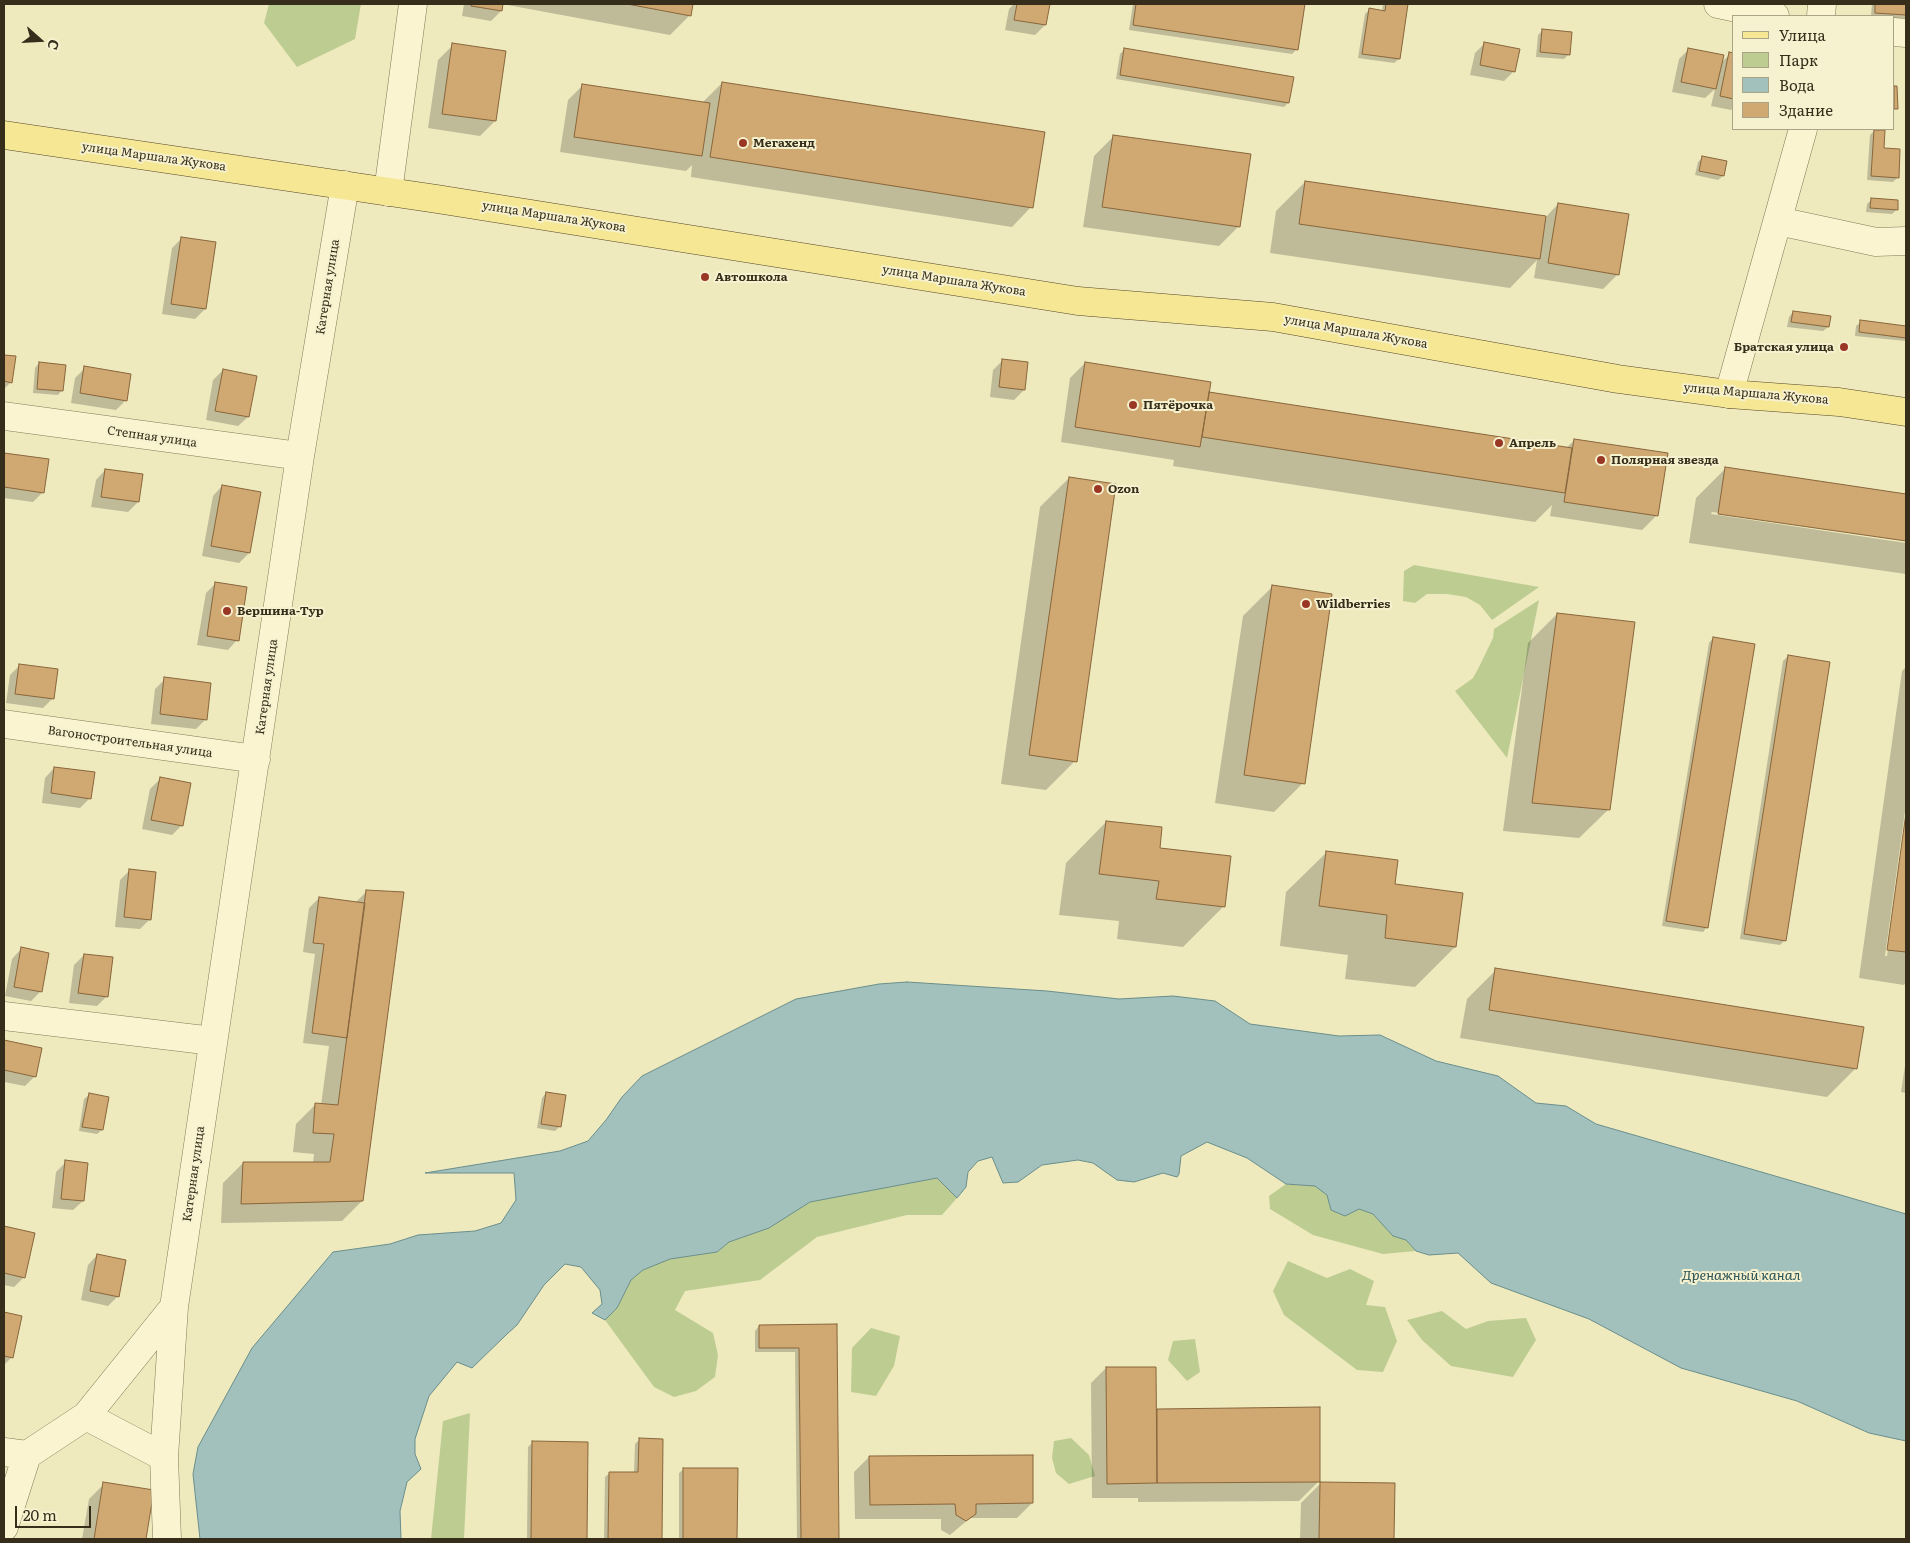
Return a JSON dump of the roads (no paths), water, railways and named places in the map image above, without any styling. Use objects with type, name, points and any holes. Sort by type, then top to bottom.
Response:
[{"type":"main road","name":"улица Маршала Жукова","points":[[4,135],[344,185],[1078,301],[1273,317],[1618,379],[1729,394],[1839,402],[1906,412]]},
{"type":"street","points":[[388,192],[413,4]]},
{"type":"street","points":[[1718,4],[1770,15]]},
{"type":"street","points":[[1729,394],[1803,130]]},
{"type":"street","name":"Катерная улица","points":[[167,1539],[164,1457],[174,1307],[300,456],[344,185]]},
{"type":"street","points":[[1778,222],[1876,242],[1906,241]]},
{"type":"street","name":"Степная улица","points":[[4,416],[300,456]]},
{"type":"street","name":"Вагоностроительная улица","points":[[4,724],[256,759]]},
{"type":"street","points":[[4,1016],[213,1041]]},
{"type":"street","points":[[4,1527],[16,1454],[86,1416],[174,1307]]},
{"type":"street","points":[[86,1416],[164,1457]]},
{"type":"water","name":"Дренажный канал","points":[[907,982],[1047,991],[1119,999],[1173,996],[1215,1001],[1250,1024],[1339,1036],[1380,1035],[1436,1061],[1498,1076],[1536,1103],[1566,1106],[1596,1124],[1906,1214],[1906,1441],[1869,1433],[1797,1401],[1681,1368],[1589,1319],[1491,1283],[1458,1253],[1429,1255],[1416,1251],[1406,1240],[1393,1236],[1373,1214],[1359,1209],[1345,1216],[1331,1210],[1327,1195],[1315,1186],[1286,1184],[1247,1158],[1207,1142],[1181,1156],[1177,1177],[1163,1173],[1134,1182],[1117,1180],[1093,1163],[1078,1160],[1042,1165],[1018,1182],[1003,1183],[992,1157],[978,1161],[968,1172],[966,1187],[957,1198],[937,1178],[810,1202],[769,1228],[729,1242],[717,1252],[670,1259],[643,1270],[631,1280],[617,1308],[605,1320],[592,1313],[602,1304],[600,1290],[581,1267],[565,1264],[544,1285],[517,1325],[472,1368],[457,1362],[429,1396],[415,1439],[415,1454],[421,1469],[407,1482],[400,1511],[401,1539],[200,1539],[193,1474],[198,1447],[252,1348],[333,1252],[390,1244],[418,1235],[475,1231],[501,1223],[516,1200],[514,1173],[425,1173],[560,1151],[588,1141],[622,1097],[642,1076],[796,999],[879,984]]},
{"type":"place","name":"Мегахенд","points":[[743,143]]},
{"type":"place","name":"Автошкола","points":[[705,277]]},
{"type":"place","name":"Братская улица","points":[[1844,347]]},
{"type":"place","name":"Пятёрочка","points":[[1133,405]]},
{"type":"place","name":"Апрель","points":[[1499,443]]},
{"type":"place","name":"Полярная звезда","points":[[1601,460]]},
{"type":"place","name":"Ozon","points":[[1098,489]]},
{"type":"place","name":"Wildberries","points":[[1306,604]]},
{"type":"place","name":"Вершина-Тур","points":[[227,611]]}]
